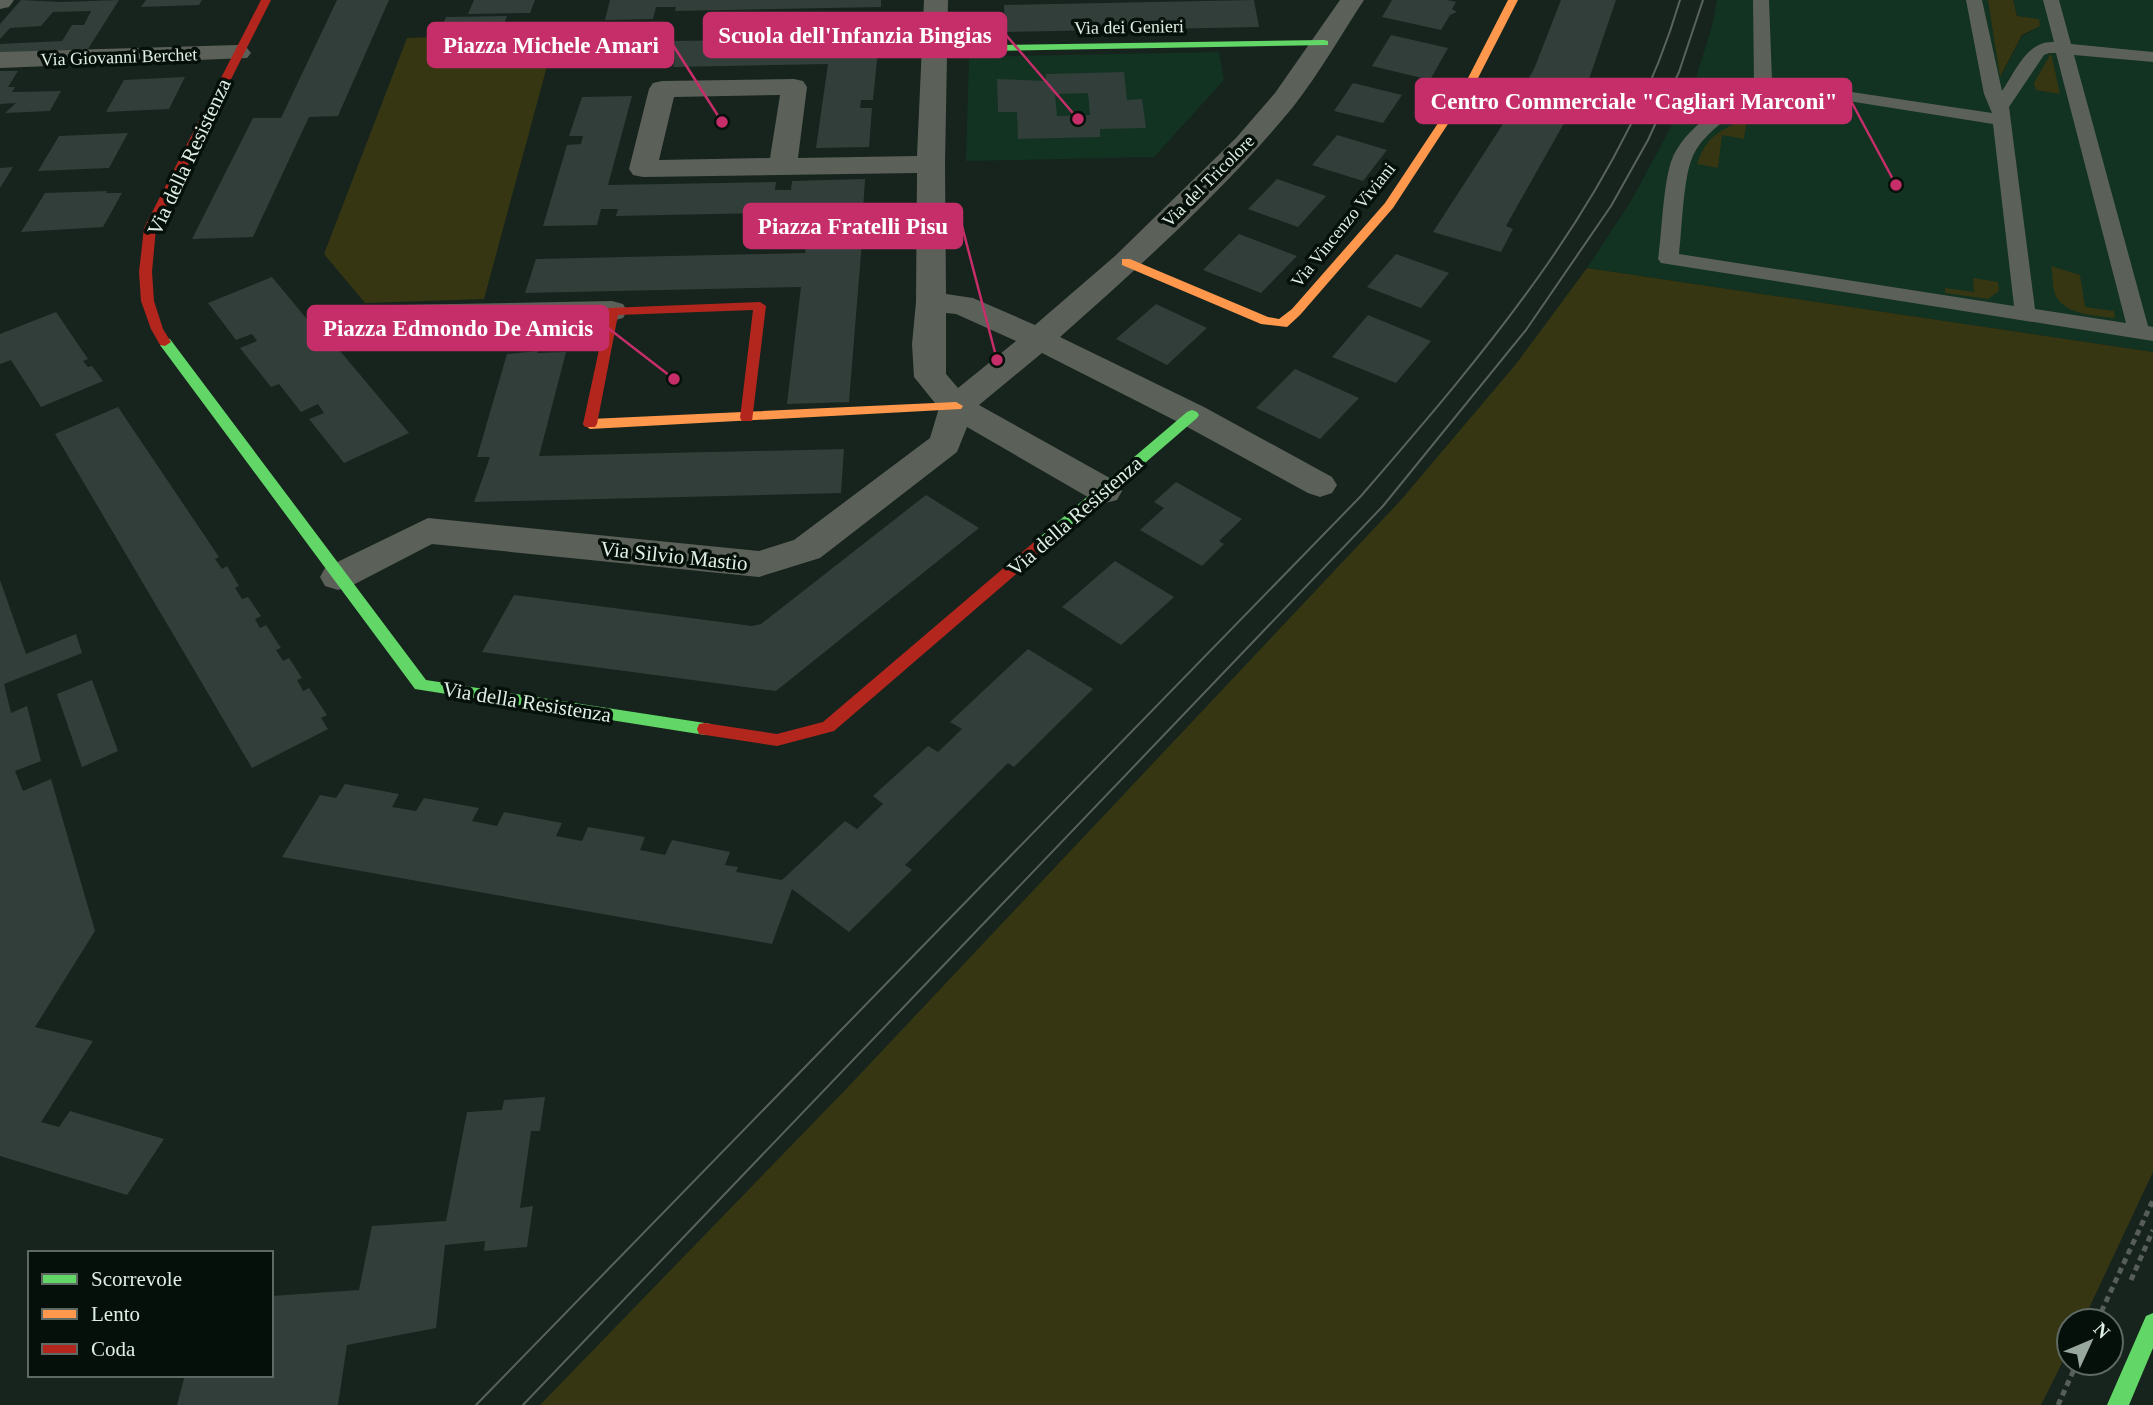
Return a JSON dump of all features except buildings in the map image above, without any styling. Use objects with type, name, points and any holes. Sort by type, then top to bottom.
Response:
[{"type":"street","name":"Via della Resistenza","points":[[266,0],[150,228],[144,268],[146,301],[161,336],[421,685],[776,740],[828,727],[1192,415]]},
{"type":"street","points":[[936,0],[928,344],[930,377],[956,406],[1105,491]]},
{"type":"street","name":"Via del Tricolore","points":[[1039,339],[1126,262],[1246,144],[1285,99],[1352,0]]},
{"type":"street","name":"Via Vincenzo Viviani","points":[[1126,262],[1265,321],[1282,324],[1296,313],[1389,205],[1473,78],[1513,0]]},
{"type":"street","name":"Via dei Genieri","points":[[935,48],[1324,43]]},
{"type":"street","name":"Via Giovanni Berchet","points":[[0,60],[238,53]]},
{"type":"street","points":[[783,167],[794,87],[662,89],[643,169],[783,167],[931,163]]},
{"type":"street","points":[[931,302],[962,305],[1039,339],[1192,415],[1320,485]]},
{"type":"street","points":[[398,315],[760,306],[747,418]]},
{"type":"street","points":[[612,311],[589,424],[956,406],[1039,339]]},
{"type":"street","name":"Via Silvio Mastio","points":[[338,577],[428,531],[760,564],[807,549],[945,444],[956,406]]},
{"type":"street","points":[[2118,1405],[2153,1323]]},
{"type":"lane","points":[[1761,0],[1763,86]]},
{"type":"lane","points":[[1974,0],[1993,94],[2000,114],[2025,314]]},
{"type":"lane","points":[[2000,114],[1779,85],[1763,86],[1706,128],[1691,144],[1681,161],[1668,259],[2146,333],[2051,0]]},
{"type":"lane","points":[[2000,114],[2038,51],[2046,47],[2153,57]]},
{"type":"path","points":[[2103,1307],[2153,1200]]},
{"type":"path","points":[[2057,1405],[2070,1377]]},
{"type":"shaded area","points":[[1717,0],[1988,0],[2001,76],[2022,36],[2033,30],[2038,19],[2017,16],[2013,0],[2153,0],[2153,352],[1587,268],[1631,201],[1694,84]]},
{"type":"shaded area","points":[[1988,0],[2013,0],[2017,16],[2039,19],[2040,26],[2022,35],[2000,77]]},
{"type":"shaded area","points":[[556,33],[484,299],[365,303],[324,254],[407,38]]},
{"type":"shaded area","points":[[1219,52],[1224,80],[1154,157],[966,161],[969,57]]},
{"type":"shaded area","points":[[2051,53],[2060,94],[2036,90],[2034,83]]},
{"type":"shaded area","points":[[1747,118],[1744,139],[1722,135],[1718,168],[1697,164],[1710,140],[1722,130]]},
{"type":"shaded area","points":[[2051,266],[2080,275],[2085,307],[2114,311],[2115,318],[2081,313],[2065,306],[2055,294]]},
{"type":"shaded area","points":[[1587,268],[2153,352],[2153,1172],[2090,1307],[2055,1307],[2055,1377],[2041,1405],[540,1405],[849,1086],[1401,500],[1516,364]]},
{"type":"shaded area","points":[[1973,278],[1998,282],[1999,291],[1988,299],[1945,293],[1945,288],[1974,292]]},
{"type":"tram line","points":[[476,1405],[1361,496],[1409,440],[1503,325],[1588,202],[1624,137],[1655,70],[1680,0]]},
{"type":"tram line","points":[[523,1405],[1383,506],[1526,330],[1611,206],[1648,140],[1679,72],[1703,0]]},
{"type":"traffic: fast","points":[[935,49],[1324,43]]},
{"type":"traffic: fast","points":[[165,342],[421,685],[705,729]]},
{"type":"traffic: fast","points":[[1045,541],[1192,415]]},
{"type":"traffic: fast","points":[[2118,1405],[2153,1323]]},
{"type":"traffic: slow","points":[[1126,262],[1265,321],[1282,324],[1296,312],[1389,205],[1473,78],[1513,0]]},
{"type":"traffic: slow","points":[[590,424],[956,406]]},
{"type":"traffic: jam","points":[[165,342],[151,315],[146,287],[150,228],[266,0]]},
{"type":"traffic: jam","points":[[590,424],[612,311],[760,306],[747,418]]},
{"type":"traffic: jam","points":[[705,729],[777,740],[828,727],[1045,541]]},
{"type":"place","name":"Scuola dell'Infanzia Bingias","points":[[1078,119]]},
{"type":"place","name":"Piazza Michele Amari","points":[[722,122]]},
{"type":"place","name":"Centro Commerciale \"Cagliari Marconi\"","points":[[1896,185]]},
{"type":"place","name":"Piazza Fratelli Pisu","points":[[997,360]]},
{"type":"place","name":"Piazza Edmondo De Amicis","points":[[674,379]]}]
